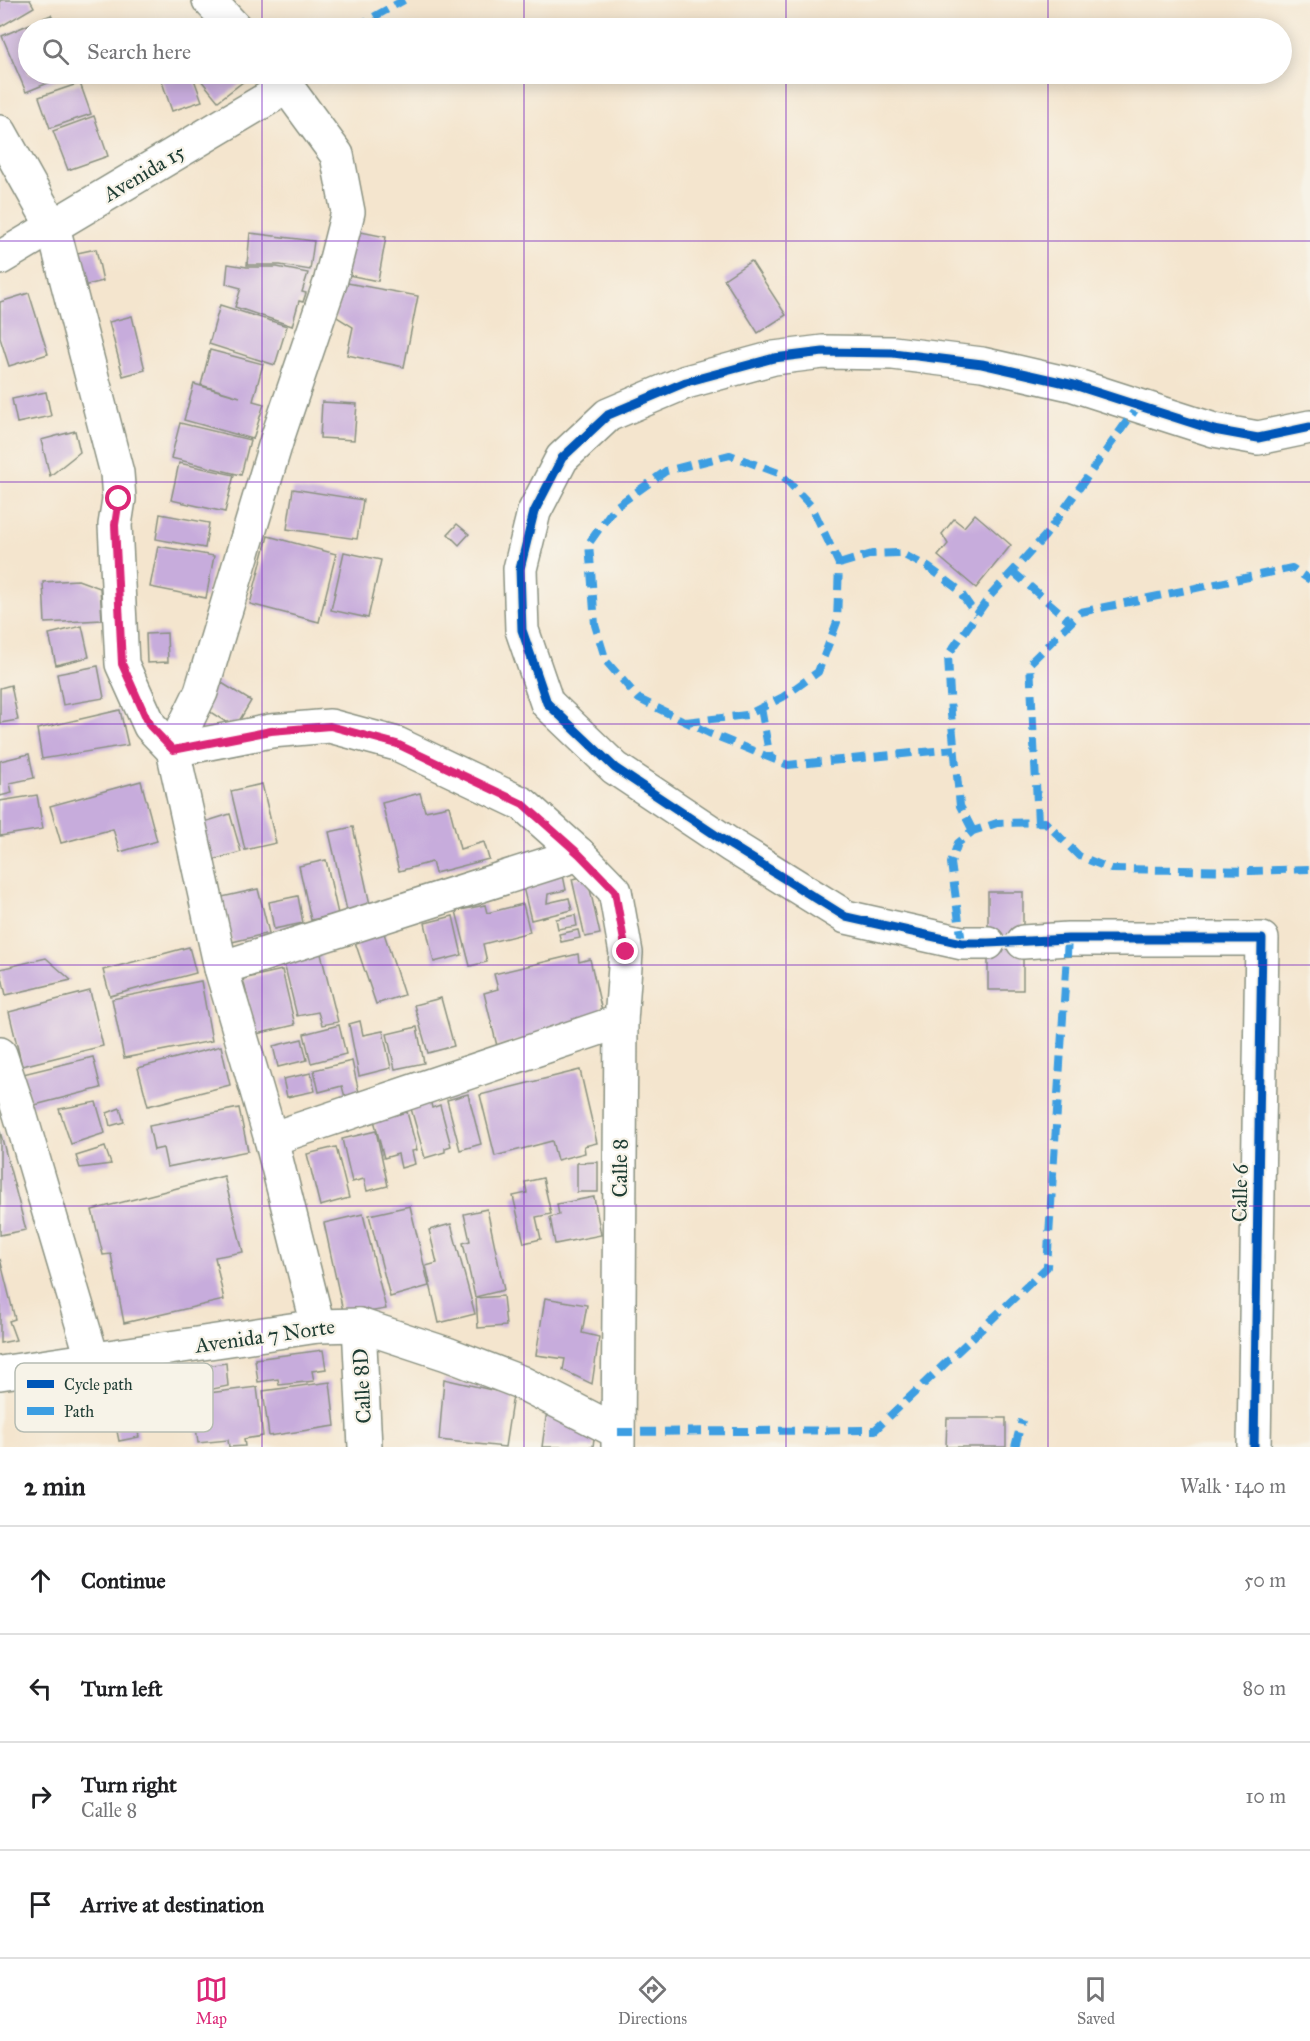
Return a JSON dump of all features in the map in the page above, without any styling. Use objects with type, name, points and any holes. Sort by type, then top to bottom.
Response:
[{"type":"street","points":[[209,0],[225,18]]},
{"type":"street","name":"Avenida 15","points":[[0,258],[53,227],[275,84]]},
{"type":"street","points":[[173,750],[201,692],[278,436],[330,283],[348,212],[337,155],[284,84]]},
{"type":"street","points":[[0,132],[53,227],[117,473],[119,499],[115,525],[122,664],[150,726],[173,750],[221,968],[271,1139],[318,1326]]},
{"type":"street","points":[[988,943],[962,943],[846,917],[732,846],[615,768],[547,703],[522,630],[520,569],[534,512],[562,458],[608,415],[687,382],[774,358],[823,352],[893,353],[982,364],[1074,385],[1214,430],[1258,438],[1310,427]]},
{"type":"street","points":[[173,750],[271,731],[330,726],[397,744],[523,804],[579,854]]},
{"type":"street","points":[[221,968],[579,854]]},
{"type":"street","name":"Calle 8","points":[[579,854],[615,891],[626,952],[621,1021],[618,1440]]},
{"type":"street","name":"Calle 6","points":[[1023,942],[1068,939],[1262,939],[1254,1447]]},
{"type":"street","points":[[271,1139],[621,1021]]},
{"type":"street","points":[[0,1054],[10,1115],[93,1361]]},
{"type":"street","name":"Avenida 7 Norte","points":[[78,1363],[318,1326],[359,1325],[447,1354],[520,1382],[618,1440]]},
{"type":"street","name":"Calle 8D","points":[[359,1325],[365,1447]]},
{"type":"street","name":"Avenida 7 Norte","points":[[0,1373],[15,1371]]},
{"type":"building","points":[[0,0],[30,0],[34,7],[0,27]]},
{"type":"building","points":[[18,29],[18,73],[2,36]]},
{"type":"building","points":[[23,84],[46,84],[26,92]]},
{"type":"building","points":[[80,84],[91,114],[50,128],[39,97]]},
{"type":"building","points":[[163,84],[196,84],[202,101],[172,111]]},
{"type":"building","points":[[204,84],[240,84],[218,101]]},
{"type":"building","points":[[94,116],[108,156],[68,170],[53,131]]},
{"type":"building","points":[[351,230],[386,237],[378,281],[343,274]]},
{"type":"building","points":[[250,233],[314,241],[310,270],[280,265],[247,265]]},
{"type":"building","points":[[96,249],[103,281],[75,288],[68,255]]},
{"type":"building","points":[[751,261],[786,315],[758,333],[724,279]]},
{"type":"building","points":[[228,264],[247,267],[277,267],[308,273],[302,292],[306,293],[303,302],[299,301],[292,326],[235,307],[241,288],[226,284]]},
{"type":"building","points":[[342,282],[418,296],[404,367],[347,355],[353,327],[335,316]]},
{"type":"building","points":[[29,293],[48,354],[9,366],[0,338],[0,302]]},
{"type":"building","points":[[220,305],[287,326],[275,365],[209,344]]},
{"type":"building","points":[[132,316],[145,370],[123,376],[109,322]]},
{"type":"building","points":[[210,350],[263,364],[253,401],[264,404],[253,439],[184,420],[194,384],[240,397],[201,385]]},
{"type":"building","points":[[46,392],[51,416],[17,423],[12,399]]},
{"type":"building","points":[[322,402],[357,404],[354,440],[320,438]]},
{"type":"building","points":[[180,423],[250,440],[241,475],[171,458]]},
{"type":"building","points":[[75,431],[80,452],[50,476],[41,440]]},
{"type":"building","points":[[179,463],[234,475],[225,512],[171,500]]},
{"type":"building","points":[[293,489],[363,500],[357,539],[287,529]]},
{"type":"building","points":[[160,514],[209,523],[205,548],[156,539]]},
{"type":"building","points":[[975,514],[1011,545],[976,588],[938,556],[948,544],[942,534],[954,519],[964,527]]},
{"type":"building","points":[[457,524],[469,534],[459,545],[448,534]]},
{"type":"building","points":[[268,536],[336,554],[319,622],[250,604]]},
{"type":"building","points":[[158,546],[214,556],[206,598],[150,587]]},
{"type":"building","points":[[344,552],[381,560],[368,618],[331,610]]},
{"type":"building","points":[[78,580],[100,588],[102,620],[45,623],[43,582]]},
{"type":"building","points":[[82,626],[89,657],[56,665],[49,634]]},
{"type":"building","points":[[167,633],[168,662],[147,663],[146,634]]},
{"type":"building","points":[[98,666],[104,698],[63,705],[57,674]]},
{"type":"building","points":[[217,680],[251,701],[235,728],[201,706]]},
{"type":"building","points":[[11,685],[18,720],[0,723],[0,688]]},
{"type":"building","points":[[120,710],[128,745],[42,759],[37,729]]},
{"type":"building","points":[[29,754],[34,778],[10,783],[12,793],[0,796],[0,761]]},
{"type":"building","points":[[141,781],[157,841],[120,852],[113,829],[61,843],[50,806]]},
{"type":"building","points":[[262,784],[276,843],[245,850],[231,791]]},
{"type":"building","points":[[420,793],[425,811],[449,806],[460,849],[484,842],[489,859],[435,873],[432,862],[399,871],[382,803]]},
{"type":"building","points":[[37,795],[43,829],[0,836],[0,801]]},
{"type":"building","points":[[230,814],[241,852],[209,861],[198,824]]},
{"type":"building","points":[[353,827],[371,909],[348,915],[329,832]]},
{"type":"building","points":[[326,860],[338,914],[311,920],[299,866]]},
{"type":"building","points":[[520,875],[563,875],[566,890],[548,894],[547,903],[569,898],[572,910],[531,920]]},
{"type":"building","points":[[587,876],[600,934],[585,937],[572,879]]},
{"type":"building","points":[[258,889],[269,933],[232,942],[222,897]]},
{"type":"building","points":[[988,892],[1023,892],[1023,990],[988,990]]},
{"type":"building","points":[[298,896],[303,923],[274,929],[269,902]]},
{"type":"building","points":[[523,904],[530,932],[483,944],[487,962],[470,966],[456,911],[485,905],[487,913]]},
{"type":"building","points":[[575,915],[577,926],[558,929],[556,919]]},
{"type":"building","points":[[453,916],[462,955],[434,962],[425,923]]},
{"type":"building","points":[[383,930],[404,995],[376,1004],[354,939]]},
{"type":"building","points":[[578,930],[580,938],[561,942],[559,934]]},
{"type":"building","points":[[189,947],[196,973],[110,996],[103,970]]},
{"type":"building","points":[[320,950],[338,1022],[322,1025],[318,1012],[297,1016],[283,959]]},
{"type":"building","points":[[578,954],[579,962],[590,959],[604,1020],[497,1046],[484,993],[498,989],[494,974]]},
{"type":"building","points":[[46,958],[71,980],[6,995],[0,969]]},
{"type":"building","points":[[282,970],[295,1025],[256,1034],[243,979]]},
{"type":"building","points":[[201,981],[212,1041],[124,1058],[112,999]]},
{"type":"building","points":[[90,991],[103,1046],[22,1066],[9,1012]]},
{"type":"building","points":[[441,998],[454,1046],[428,1053],[414,1005]]},
{"type":"building","points":[[360,1021],[363,1035],[383,1031],[391,1068],[359,1076],[349,1024]]},
{"type":"building","points":[[339,1025],[346,1054],[311,1063],[304,1034]]},
{"type":"building","points":[[417,1027],[424,1063],[395,1069],[387,1034]]},
{"type":"building","points":[[302,1039],[307,1060],[278,1067],[273,1046]]},
{"type":"building","points":[[221,1046],[230,1085],[148,1106],[138,1068]]},
{"type":"building","points":[[93,1057],[101,1088],[31,1106],[23,1074]]},
{"type":"building","points":[[352,1061],[360,1097],[346,1101],[342,1086],[319,1092],[314,1070]]},
{"type":"building","points":[[580,1070],[597,1143],[584,1146],[585,1153],[557,1160],[552,1141],[495,1156],[480,1095]]},
{"type":"building","points":[[311,1073],[315,1091],[287,1097],[283,1079]]},
{"type":"building","points":[[468,1094],[481,1144],[460,1150],[447,1100]]},
{"type":"building","points":[[430,1099],[432,1108],[440,1105],[451,1146],[445,1148],[445,1152],[425,1158],[410,1105]]},
{"type":"building","points":[[96,1102],[105,1133],[71,1144],[59,1109]]},
{"type":"building","points":[[120,1108],[124,1122],[110,1126],[107,1113]]},
{"type":"building","points":[[239,1108],[248,1151],[167,1167],[163,1148],[154,1150],[149,1126]]},
{"type":"building","points":[[407,1112],[417,1150],[412,1151],[415,1164],[401,1168],[398,1154],[384,1158],[374,1120]]},
{"type":"building","points":[[0,1131],[26,1230],[0,1235]]},
{"type":"building","points":[[376,1131],[388,1186],[367,1191],[364,1179],[352,1182],[342,1139]]},
{"type":"building","points":[[105,1147],[111,1164],[80,1168],[76,1156]]},
{"type":"building","points":[[336,1147],[349,1198],[320,1206],[307,1154]]},
{"type":"building","points":[[598,1162],[598,1192],[577,1192],[577,1163]]},
{"type":"building","points":[[224,1176],[243,1252],[215,1257],[224,1300],[124,1323],[111,1254],[103,1255],[92,1210]]},
{"type":"building","points":[[543,1178],[551,1214],[536,1217],[541,1239],[524,1243],[513,1196],[527,1193],[525,1182]]},
{"type":"building","points":[[594,1197],[601,1235],[555,1244],[550,1217],[559,1215],[557,1204]]},
{"type":"building","points":[[410,1206],[429,1286],[390,1297],[369,1215]]},
{"type":"building","points":[[487,1209],[504,1290],[475,1297],[463,1243],[470,1241],[464,1214]]},
{"type":"building","points":[[363,1214],[386,1309],[344,1316],[324,1223]]},
{"type":"building","points":[[451,1224],[475,1314],[439,1323],[426,1266],[437,1263],[429,1230]]},
{"type":"building","points":[[0,1259],[15,1319],[9,1321],[16,1340],[0,1343]]},
{"type":"building","points":[[503,1296],[506,1326],[478,1328],[476,1298]]},
{"type":"building","points":[[545,1298],[587,1305],[582,1333],[599,1337],[592,1384],[563,1370],[565,1359],[536,1355]]},
{"type":"building","points":[[323,1350],[326,1369],[312,1371],[314,1381],[279,1385],[278,1379],[258,1382],[255,1359]]},
{"type":"building","points":[[226,1363],[228,1386],[213,1389],[213,1365]]},
{"type":"building","points":[[444,1379],[513,1395],[505,1447],[439,1440]]},
{"type":"building","points":[[330,1382],[335,1426],[269,1436],[263,1391]]},
{"type":"building","points":[[257,1387],[263,1436],[244,1439],[245,1446],[229,1447],[228,1440],[198,1443],[197,1432],[213,1432],[213,1392]]},
{"type":"building","points":[[548,1403],[595,1429],[593,1447],[542,1447]]},
{"type":"building","points":[[947,1418],[1006,1418],[1006,1447],[946,1447]]},
{"type":"building","points":[[117,1432],[138,1432],[139,1437],[119,1441]]},
{"type":"marked path","points":[[372,18],[404,0]]},
{"type":"marked path","points":[[973,831],[960,806],[948,655],[990,596],[1045,536],[1138,406]]},
{"type":"marked path","points":[[686,722],[747,715],[783,697],[818,672],[837,622],[839,564],[812,507],[781,474],[730,455],[666,471],[614,508],[589,543],[595,625],[606,661],[639,699],[686,722],[709,733],[788,765],[955,749]]},
{"type":"marked path","points":[[839,564],[872,554],[900,553],[928,567],[958,589],[976,615]]},
{"type":"marked path","points":[[1038,823],[1030,663],[1081,612],[1292,568],[1310,580]]},
{"type":"marked path","points":[[1012,571],[1071,622]]},
{"type":"marked path","points":[[761,708],[770,758]]},
{"type":"marked path","points":[[962,943],[951,863],[958,843],[973,831],[997,823],[1045,822],[1079,856],[1111,869],[1252,871],[1310,869]]},
{"type":"marked path","points":[[618,1432],[875,1430],[1047,1267],[1068,939]]},
{"type":"marked path","points":[[1015,1447],[1022,1420]]},
{"type":"cycle path","points":[[1254,1447],[1262,939],[1068,939],[962,943],[846,917],[732,846],[615,768],[547,703],[522,630],[520,569],[534,512],[562,458],[608,415],[686,382],[774,358],[823,352],[893,353],[982,364],[1074,385],[1214,430],[1258,438],[1310,427]]},
{"type":"route","points":[[119,499],[115,525],[122,664],[150,726],[173,750],[271,731],[330,726],[397,744],[523,804],[579,854],[615,891],[626,952]]}]
